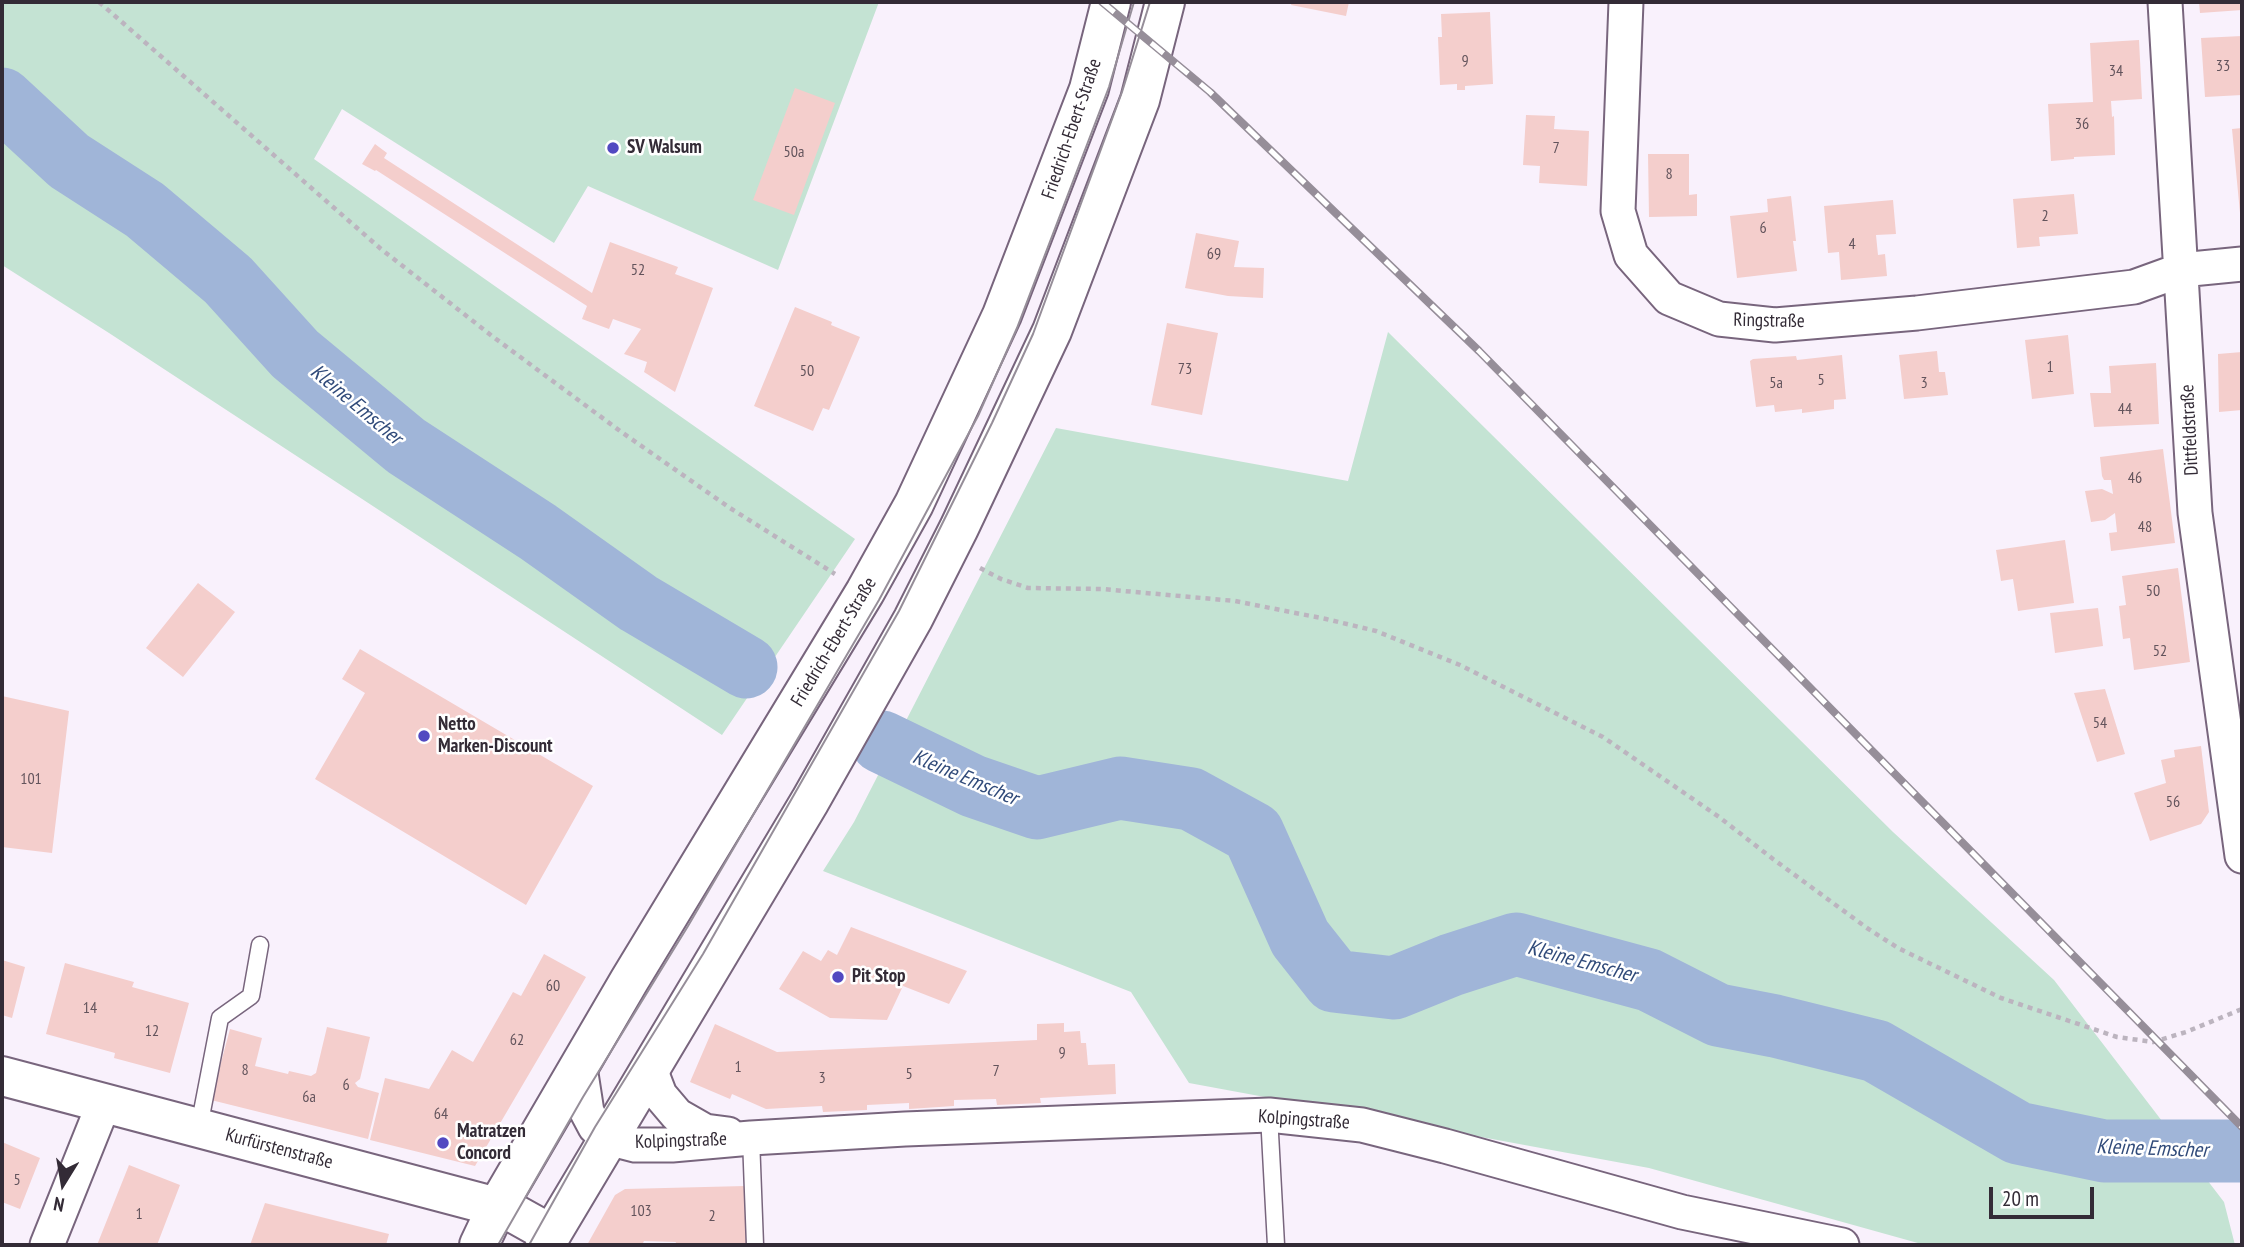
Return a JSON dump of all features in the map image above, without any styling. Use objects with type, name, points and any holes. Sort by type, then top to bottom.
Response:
[{"type":"main road","name":"Friedrich-Ebert-Straße","points":[[480,1245],[497,1207],[629,981],[865,592],[914,504],[1002,315],[1089,89],[1111,2]]},
{"type":"main road","points":[[548,1239],[810,801],[913,619],[959,528],[1052,331],[1140,100],[1165,2]]},
{"type":"main road","name":"Kurfürstenstraße","points":[[2,1076],[497,1207],[515,1213],[548,1239]]},
{"type":"street","name":"Ringstraße","points":[[1626,2],[1618,211],[1631,255],[1669,298],[1719,319],[1774,325],[1917,313],[2134,286],[2181,270],[2242,264]]},
{"type":"street","name":"Dittfeldstraße","points":[[2165,2],[2195,513],[2242,856]]},
{"type":"street","name":"Kolpingstraße","points":[[580,1066],[587,1112],[595,1127],[608,1138],[635,1145],[672,1145],[905,1129],[1269,1115],[1362,1125],[1682,1212],[1842,1245]]},
{"type":"street","name":"Kolpingstraße","points":[[650,1069],[660,1095],[677,1115],[705,1131],[751,1138]]},
{"type":"street","points":[[47,1245],[104,1103]]},
{"type":"lane","points":[[199,1127],[219,1018],[251,996],[260,945]]},
{"type":"lane","points":[[1269,1115],[1276,1245]]},
{"type":"lane","points":[[751,1138],[755,1245]]},
{"type":"path","points":[[99,2],[380,248],[482,328],[664,462],[836,575]]},
{"type":"path","points":[[974,565],[1001,579],[1028,588],[1102,589],[1235,601],[1376,632],[1460,665],[1603,737],[1898,948],[2001,998],[2116,1037],[2154,1042],[2242,1009]]},
{"type":"green space","points":[[2,2],[879,2],[778,270],[588,186],[554,243],[342,109],[314,159],[855,539],[722,735],[2,265]]},
{"type":"green space","points":[[1388,332],[1893,832],[2054,980],[2224,1202],[2235,1245],[1925,1245],[1649,1168],[1189,1083],[1131,992],[823,871],[854,822],[1056,428],[1348,481]]},
{"type":"building","points":[[1292,2],[1349,2],[1346,16],[1291,5]]},
{"type":"building","points":[[2199,2],[2242,2],[2242,10],[2200,13]]},
{"type":"building","points":[[1490,12],[1493,84],[1465,86],[1465,90],[1457,90],[1457,84],[1440,85],[1438,37],[1442,37],[1441,14]]},
{"type":"building","points":[[2242,36],[2242,95],[2205,97],[2201,38]]},
{"type":"building","points":[[2139,40],[2142,99],[2111,101],[2115,155],[2051,161],[2048,104],[2093,102],[2090,43]]},
{"type":"building","points":[[795,88],[835,103],[794,215],[753,200]]},
{"type":"building","points":[[1526,115],[1555,116],[1554,129],[1589,131],[1587,186],[1539,183],[1540,166],[1523,165]]},
{"type":"building","points":[[2242,128],[2242,213],[2240,213],[2232,129]]},
{"type":"building","points":[[375,144],[387,153],[384,158],[592,293],[610,242],[678,267],[675,274],[713,288],[675,392],[644,372],[647,362],[624,354],[641,329],[613,319],[609,329],[582,319],[587,306],[376,170],[362,164]]},
{"type":"building","points":[[1648,154],[1689,154],[1689,195],[1697,194],[1697,216],[1649,217]]},
{"type":"building","points":[[2074,194],[2078,234],[2039,237],[2040,246],[2017,248],[2013,199]]},
{"type":"building","points":[[1791,196],[1797,271],[1737,278],[1730,216],[1768,212],[1767,199]]},
{"type":"building","points":[[1893,200],[1896,234],[1876,235],[1878,255],[1885,254],[1887,276],[1841,280],[1839,252],[1828,253],[1824,206]]},
{"type":"building","points":[[1196,233],[1239,241],[1234,267],[1264,268],[1263,298],[1228,296],[1185,288]]},
{"type":"building","points":[[795,307],[860,337],[829,410],[823,408],[813,431],[754,406]]},
{"type":"building","points":[[1167,323],[1218,333],[1202,415],[1151,405]]},
{"type":"building","points":[[2068,335],[2074,394],[2032,399],[2025,340]]},
{"type":"building","points":[[1937,351],[1939,372],[1945,372],[1948,395],[1904,399],[1899,355]]},
{"type":"building","points":[[2242,352],[2242,410],[2219,412],[2218,354]]},
{"type":"building","points":[[1842,355],[1846,399],[1834,400],[1834,409],[1802,413],[1802,409],[1775,412],[1774,405],[1756,407],[1750,361],[1753,359],[1796,356],[1797,360]]},
{"type":"building","points":[[2156,363],[2159,424],[2094,427],[2090,393],[2111,393],[2109,366]]},
{"type":"building","points":[[2163,449],[2175,543],[2111,551],[2109,533],[2117,532],[2115,513],[2105,520],[2091,522],[2085,491],[2102,489],[2113,494],[2111,480],[2104,480],[2102,476],[2100,457]]},
{"type":"building","points":[[2065,540],[2074,603],[2018,611],[2013,579],[2001,581],[1996,550]]},
{"type":"building","points":[[2178,568],[2190,662],[2134,670],[2130,638],[2123,639],[2119,606],[2126,605],[2122,576]]},
{"type":"building","points":[[198,583],[235,612],[183,677],[146,648]]},
{"type":"building","points":[[2098,608],[2103,646],[2055,653],[2050,613]]},
{"type":"building","name":"Netto Marken-Discount","points":[[360,649],[593,786],[526,905],[315,779],[365,693],[342,679]]},
{"type":"building","points":[[2105,689],[2125,754],[2097,762],[2074,693]]},
{"type":"building","points":[[2,696],[69,711],[52,853],[2,847]]},
{"type":"building","points":[[2201,746],[2209,812],[2201,824],[2150,841],[2134,793],[2166,783],[2161,760],[2175,757],[2174,750]]},
{"type":"building","points":[[851,927],[967,971],[949,1004],[903,986],[887,1020],[830,1018],[779,989],[803,951],[821,961],[828,950],[837,955]]},
{"type":"building","points":[[544,954],[586,977],[475,1166],[370,1140],[385,1078],[429,1089],[452,1050],[473,1062],[513,992],[521,996]]},
{"type":"building","points":[[2,960],[25,967],[12,1018],[2,1015]]},
{"type":"building","points":[[65,963],[134,982],[132,987],[189,1003],[170,1073],[114,1058],[115,1053],[46,1034]]},
{"type":"building","points":[[1064,1023],[1064,1032],[1080,1031],[1081,1043],[1086,1043],[1088,1065],[1115,1064],[1116,1094],[1040,1098],[1041,1103],[997,1105],[996,1099],[954,1100],[954,1106],[909,1109],[909,1103],[867,1105],[867,1110],[823,1112],[822,1106],[766,1109],[732,1094],[730,1099],[690,1082],[715,1024],[777,1052],[1037,1040],[1037,1024]]},
{"type":"building","points":[[327,1027],[370,1037],[360,1079],[355,1083],[358,1087],[379,1093],[368,1139],[211,1100],[230,1029],[262,1038],[255,1066],[311,1076],[316,1073]]},
{"type":"building","points":[[2,1142],[40,1158],[20,1209],[2,1202]]},
{"type":"building","points":[[129,1165],[180,1185],[157,1245],[97,1245]]},
{"type":"building","points":[[745,1186],[748,1245],[675,1245],[676,1242],[644,1241],[642,1245],[587,1245],[615,1195],[625,1189]]},
{"type":"building","points":[[265,1203],[389,1234],[386,1245],[250,1245]]},
{"type":"waterway","name":"Kleine Emscher","points":[[2,99],[69,161],[145,210],[228,280],[295,354],[406,446],[538,532],[638,603],[746,667]]},
{"type":"waterway","name":"Kleine Emscher","points":[[882,742],[973,786],[1037,808],[1120,788],[1191,799],[1253,833],[1300,938],[1334,981],[1394,988],[1451,965],[1516,944],[1649,980],[1718,1015],[1876,1051],[2018,1133],[2104,1151],[2242,1151]]},
{"type":"tram line","points":[[498,1245],[879,600],[978,416],[1017,328],[1109,87],[1134,2]]},
{"type":"tram line","points":[[529,1245],[595,1127],[703,954],[899,611],[1033,334],[1122,92],[1150,2]]},
{"type":"railway","points":[[1102,2],[1210,92],[1479,351],[2242,1127]]},
{"type":"place","name":"SV Walsum","points":[[613,148]]},
{"type":"place","name":"Netto Marken-Discount","points":[[424,736]]},
{"type":"place","name":"Pit Stop","points":[[838,977]]},
{"type":"place","name":"Matratzen Concord","points":[[443,1143]]}]
